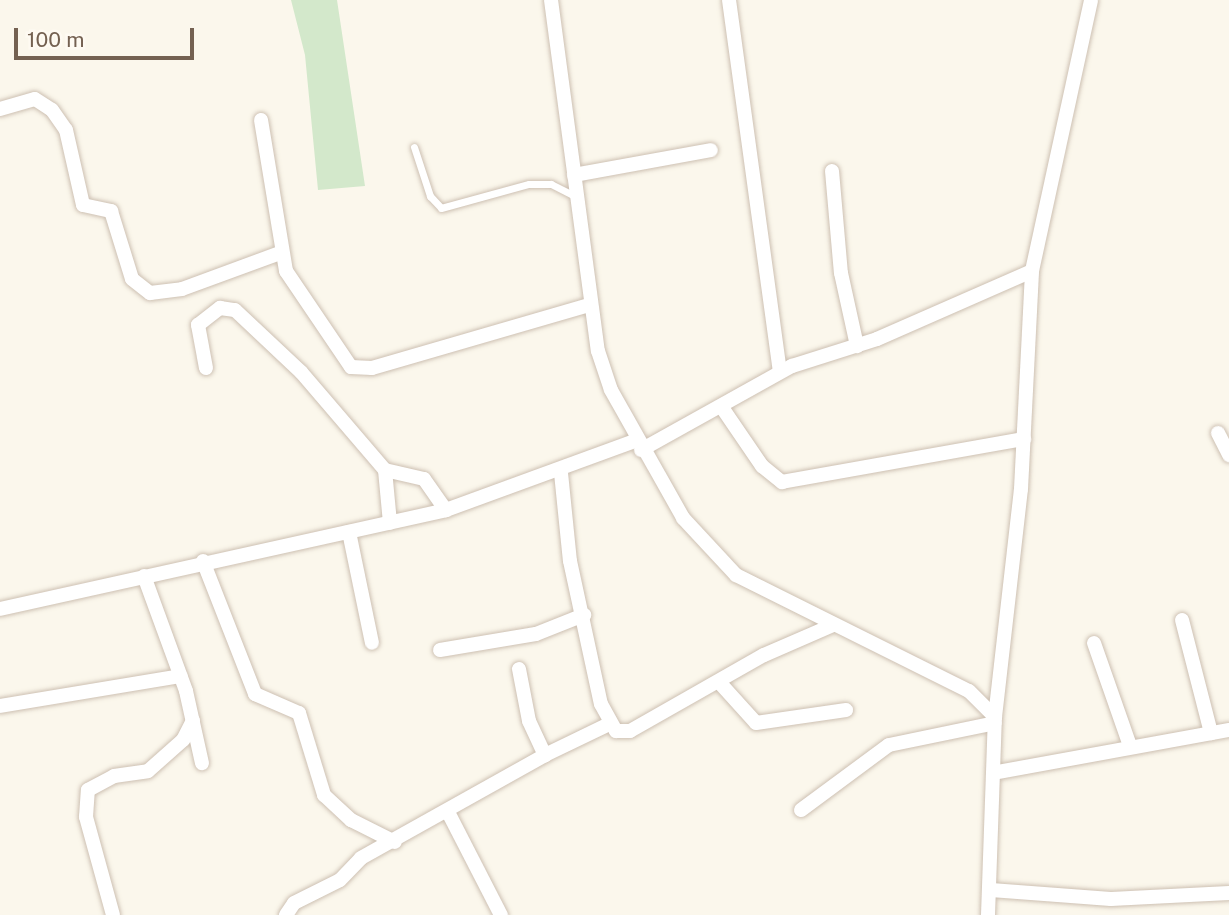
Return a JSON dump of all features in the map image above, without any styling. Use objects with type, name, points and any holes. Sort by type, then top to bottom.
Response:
[{"type":"street","points":[[551,0],[589,305],[603,370],[639,445],[720,562],[833,625],[969,691],[995,720]]},
{"type":"street","points":[[729,0],[780,371]]},
{"type":"street","points":[[988,915],[998,772],[995,720],[1024,439],[1031,271],[1091,0]]},
{"type":"street","points":[[0,109],[35,99],[52,110],[66,130],[83,205],[111,211],[132,279],[150,293],[182,289],[280,253]]},
{"type":"street","points":[[261,120],[280,253],[326,335],[359,370],[589,305]]},
{"type":"street","points":[[573,175],[711,150]]},
{"type":"street","points":[[832,171],[841,273],[857,346]]},
{"type":"street","points":[[0,609],[202,561],[446,510],[561,473],[639,445],[721,406],[780,371],[857,346],[1031,271]]},
{"type":"street","points":[[206,368],[198,325],[220,308],[235,310],[301,372],[384,470],[390,523]]},
{"type":"street","points":[[721,406],[762,466],[793,483],[861,465],[1024,439]]},
{"type":"street","points":[[1218,433],[1229,455]]},
{"type":"street","points":[[384,470],[424,479],[446,510]]},
{"type":"street","points":[[561,473],[566,540],[609,724]]},
{"type":"street","points":[[349,532],[372,643]]},
{"type":"street","points":[[202,561],[255,694],[299,713],[324,795],[351,820],[395,842]]},
{"type":"street","points":[[144,576],[181,676],[202,763]]},
{"type":"street","points":[[440,650],[536,634],[584,615]]},
{"type":"street","points":[[1182,620],[1211,733]]},
{"type":"street","points":[[286,915],[294,903],[545,755],[609,724],[630,731],[719,682],[833,625]]},
{"type":"street","points":[[1094,643],[1130,746]]},
{"type":"street","points":[[519,669],[529,721],[545,755]]},
{"type":"street","points":[[0,706],[181,676]]},
{"type":"street","points":[[719,682],[756,723],[846,710]]},
{"type":"street","points":[[113,915],[86,817],[88,790],[114,776],[148,771],[183,740],[193,720]]},
{"type":"street","points":[[801,810],[889,746],[995,720]]},
{"type":"street","points":[[998,772],[1229,730]]},
{"type":"street","points":[[449,814],[501,915]]},
{"type":"street","points":[[991,890],[1111,899],[1229,893]]},
{"type":"lane","points":[[414,147],[429,196],[441,208],[529,184],[551,184],[577,197]]},
{"type":"green space","points":[[291,0],[337,0],[365,186],[318,190],[305,55]]}]
